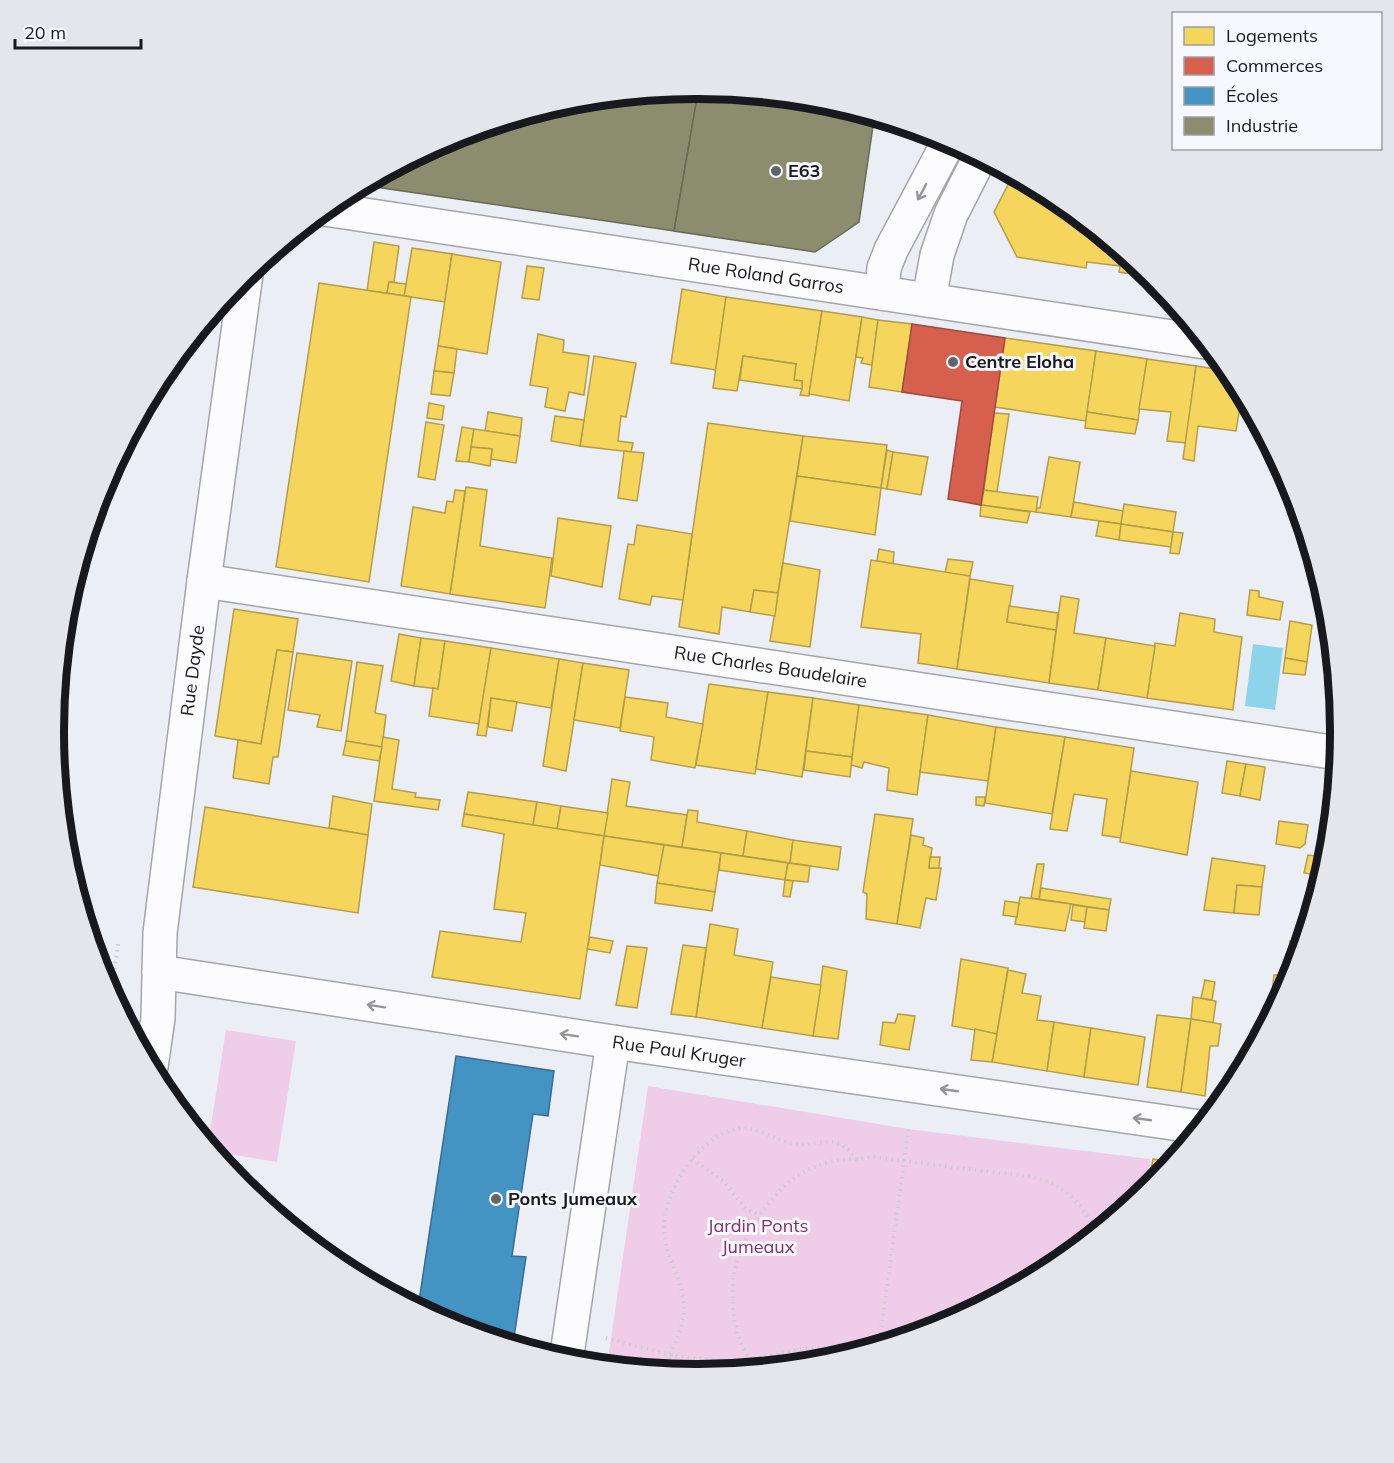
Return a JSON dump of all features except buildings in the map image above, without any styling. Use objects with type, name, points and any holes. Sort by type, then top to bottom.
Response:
[{"type":"street","points":[[882,293],[884,268],[891,250],[944,149]]},
{"type":"street","points":[[929,300],[937,255],[951,214],[977,164]]},
{"type":"street","name":"Rue Roland Garros","points":[[339,211],[1194,340]]},
{"type":"street","name":"Rue Dayde","points":[[153,1054],[158,1018],[162,921],[204,581],[244,290]]},
{"type":"street","name":"Rue Charles Baudelaire","points":[[204,581],[1329,752]]},
{"type":"street","name":"Rue Paul Kruger","points":[[159,972],[613,1042],[1192,1126]]},
{"type":"street","points":[[569,1346],[613,1042]]},
{"type":"path","points":[[880,1336],[915,1085]]},
{"type":"path","points":[[669,1363],[680,1334],[684,1308],[682,1289],[664,1240],[663,1225],[669,1200],[683,1172],[692,1160],[710,1141],[729,1131],[745,1128],[762,1132],[788,1143],[807,1145],[834,1141],[846,1147],[857,1159]]},
{"type":"path","points":[[749,1361],[739,1338],[733,1307],[733,1284],[739,1254],[746,1236],[782,1187],[794,1177],[826,1162],[874,1157],[1032,1177],[1054,1184],[1068,1194],[1093,1224]]},
{"type":"path","points":[[692,1160],[725,1183],[746,1209],[760,1215]]},
{"type":"path","points":[[569,1346],[611,1339],[670,1355],[723,1362],[749,1361],[804,1348],[839,1347]]},
{"type":"green space","points":[[226,1030],[296,1041],[277,1162],[226,1154],[209,1135]]},
{"type":"green space","name":"Jardin Ponts Jumeaux","points":[[648,1086],[908,1129],[1150,1159],[1148,1175],[1082,1233],[1013,1279],[939,1316],[861,1342],[780,1359],[697,1364],[608,1358]]},
{"type":"water","points":[[1253,644],[1283,648],[1275,710],[1245,706]]},
{"type":"place","name":"E63","points":[[776,171]]},
{"type":"place","name":"Centre Eloha","points":[[953,362]]},
{"type":"place","name":"Ponts Jumeaux","points":[[496,1199]]}]
